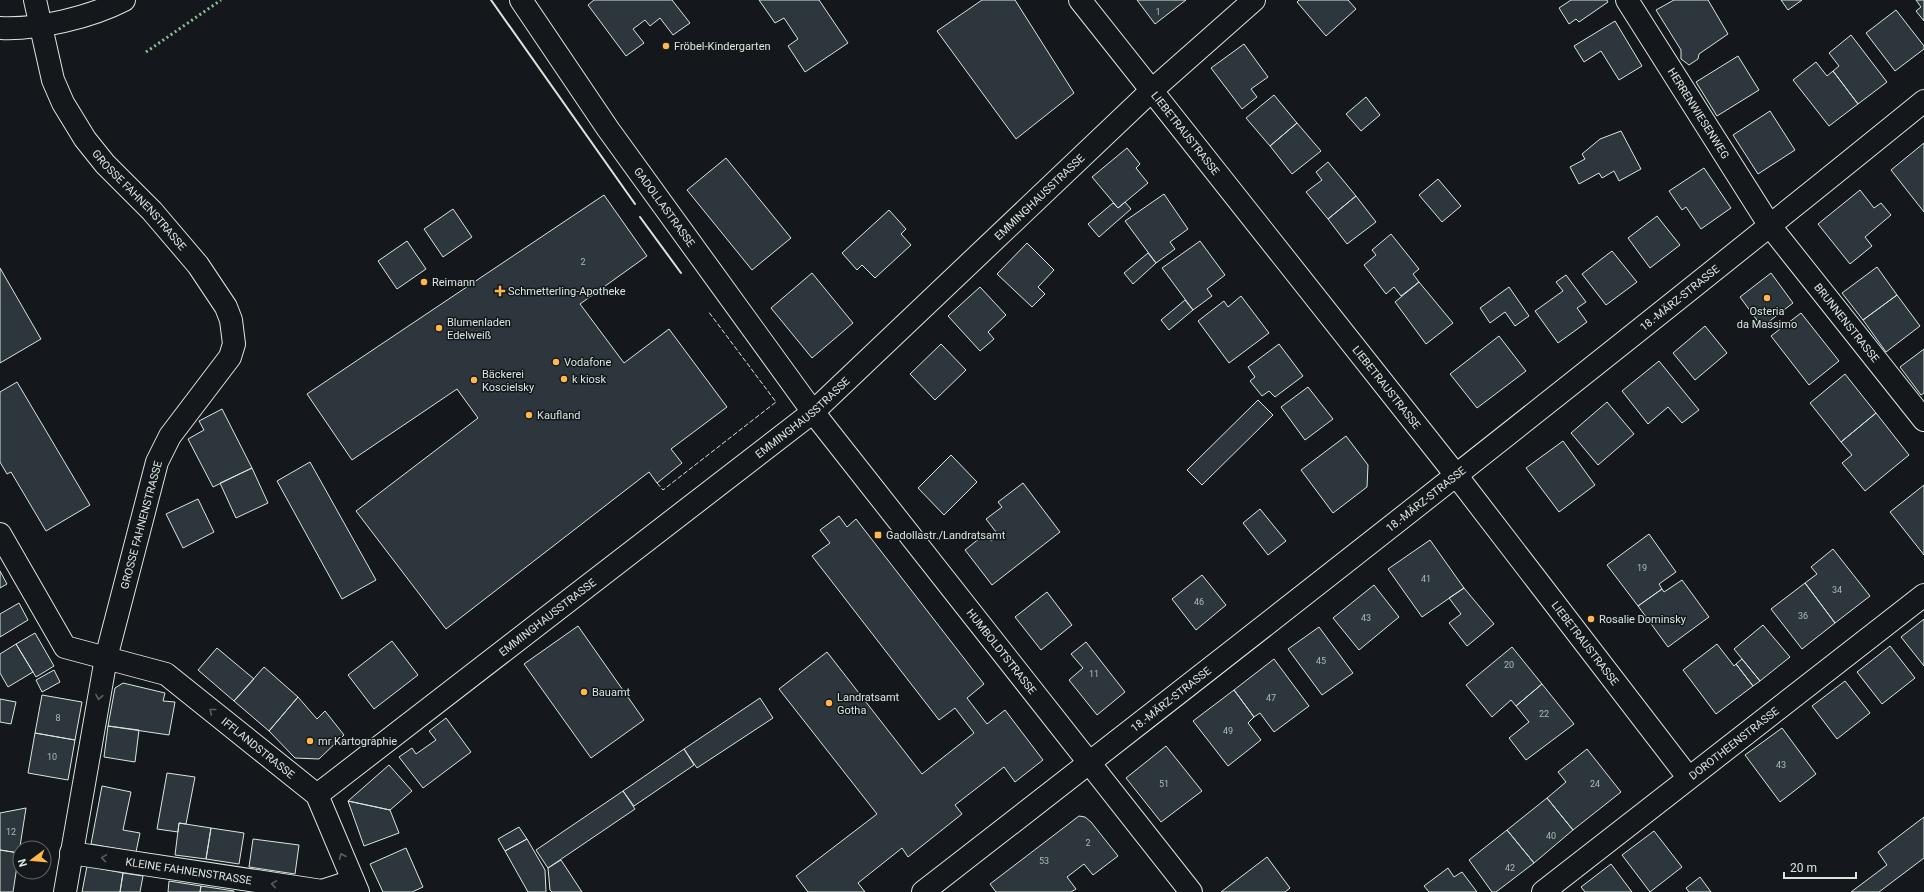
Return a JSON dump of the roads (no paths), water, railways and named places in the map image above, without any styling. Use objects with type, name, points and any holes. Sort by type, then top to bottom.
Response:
[{"type":"street","name":"GROSSE FAHNENSTRASSE","points":[[35,0],[53,80],[63,103],[76,125],[105,164],[152,211],[198,264],[226,307],[231,320],[234,344],[230,357],[170,436],[157,462],[106,658],[65,892]]},
{"type":"street","points":[[0,28],[40,27],[89,13],[124,0]]},
{"type":"street","name":"GADOLLASTRASSE","points":[[521,0],[608,129],[813,412]]},
{"type":"street","name":"LIEBETRAUSTRASSE","points":[[1080,0],[1456,475],[1688,777]]},
{"type":"street","name":"EMMINGHAUSSTRASSE","points":[[316,795],[813,412],[1151,91],[1254,0]]},
{"type":"street","name":"HERRENWIESENWEG","points":[[1627,0],[1770,226]]},
{"type":"street","name":"18.-MÄRZ-STRASSE","points":[[923,892],[1456,475],[1770,226],[1924,101]]},
{"type":"street","name":"BRUNNENSTRASSE","points":[[1770,226],[1924,420]]},
{"type":"street","name":"HUMBOLDTSTRASSE","points":[[813,412],[1191,892]]},
{"type":"street","name":"IFFLANDSTRASSE","points":[[0,534],[65,647],[166,674],[316,795],[355,887]]},
{"type":"street","name":"DOROTHEENSTRASSE","points":[[1543,892],[1688,777],[1924,595]]},
{"type":"street","name":"KLEINE FAHNENSTRASSE","points":[[71,853],[322,891],[355,887]]},
{"type":"place","name":"Fröbel-Kindergarten","points":[[666,46]]},
{"type":"place","name":"Reimann","points":[[424,282]]},
{"type":"place","name":"Schmetterling-Apotheke","points":[[500,291]]},
{"type":"place","name":"Osteria da Massimo","points":[[1767,298]]},
{"type":"place","name":"Blumenladen Edelweiß","points":[[439,328]]},
{"type":"place","name":"Vodafone","points":[[556,362]]},
{"type":"place","name":"k kiosk","points":[[564,379]]},
{"type":"place","name":"Bäckerei Koscielsky","points":[[474,380]]},
{"type":"place","name":"Kaufland","points":[[529,415]]},
{"type":"place","name":"Gadollastr./Landratsamt","points":[[878,535]]},
{"type":"place","name":"Rosalie Dominsky","points":[[1591,619]]},
{"type":"place","name":"Bauamt","points":[[584,692]]},
{"type":"place","name":"Landratsamt Gotha","points":[[829,703]]},
{"type":"place","name":"mr Kartographie","points":[[310,741]]}]
